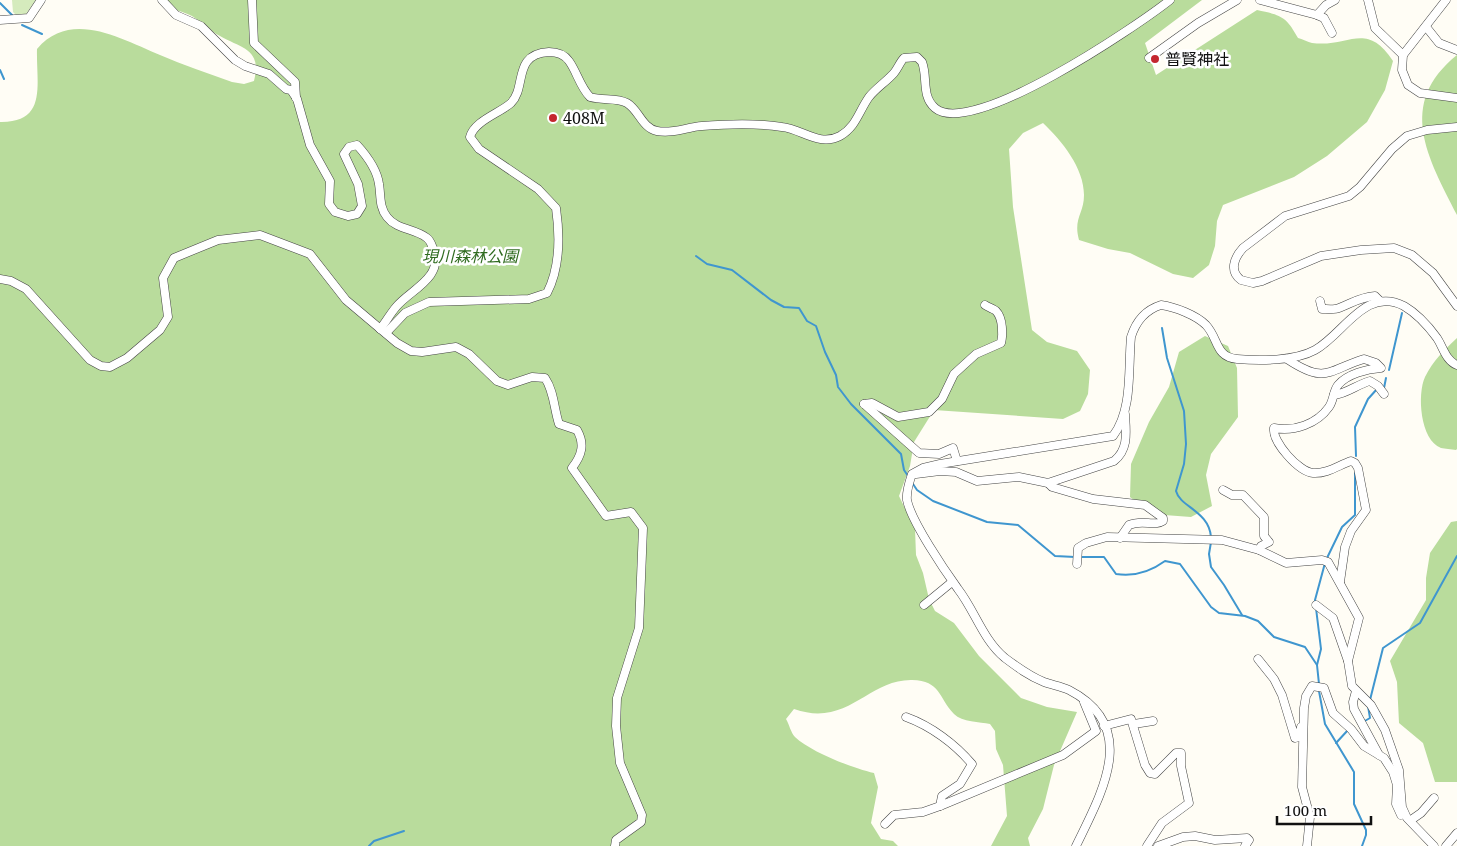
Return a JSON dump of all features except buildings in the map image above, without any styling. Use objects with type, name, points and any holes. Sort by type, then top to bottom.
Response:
[{"type":"street","points":[[0,20],[29,18],[41,0]]},
{"type":"street","points":[[162,0],[176,15],[201,26],[235,60],[244,66],[269,74],[286,89],[291,90],[296,98]]},
{"type":"street","points":[[252,0],[252,33],[254,43],[295,82],[296,98],[310,145],[330,181],[329,204],[335,212],[348,216],[357,214],[362,206],[358,184],[344,154],[349,147],[357,144],[372,166],[379,183],[380,202],[386,216],[397,226],[419,233],[429,240],[436,256],[435,267],[428,279],[396,306],[383,331]]},
{"type":"street","points":[[383,331],[405,313],[429,302],[529,299],[547,293],[554,278],[558,255],[556,208],[547,196],[538,189],[479,150],[470,137],[478,126],[514,100],[524,64],[535,56],[543,53],[558,53],[568,60],[590,97],[602,101],[617,100],[628,104],[644,123],[653,130],[670,132],[702,126],[772,126],[789,128],[821,140],[833,139],[841,136],[854,123],[869,97],[894,73],[904,58],[917,57],[922,62],[927,100],[936,109],[960,112],[980,110],[1074,65],[1170,0]]},
{"type":"street","points":[[1149,58],[1198,23],[1237,0]]},
{"type":"street","points":[[1260,0],[1324,18],[1332,33]]},
{"type":"street","points":[[1317,15],[1326,5],[1335,0]]},
{"type":"street","points":[[1368,0],[1375,28],[1403,55]]},
{"type":"street","points":[[1446,0],[1427,28],[1403,55],[1402,70],[1408,85],[1420,93],[1457,98]]},
{"type":"street","points":[[1427,28],[1440,43],[1457,50]]},
{"type":"street","points":[[1457,127],[1427,130],[1407,136],[1392,149],[1360,187],[1349,196],[1285,216],[1243,248],[1237,254],[1234,266],[1235,274],[1241,280],[1257,282],[1321,256],[1361,250],[1394,248],[1412,255],[1433,273],[1457,306]]},
{"type":"street","points":[[0,279],[20,284],[90,360],[101,366],[110,367],[127,358],[160,330],[168,317],[164,278],[174,258],[218,240],[260,235],[310,254],[346,300],[397,343],[411,351],[422,352],[456,347],[469,354],[497,381],[508,385],[532,378],[545,378],[551,386],[554,409],[559,424],[577,430],[582,439],[580,458],[572,468],[587,491],[606,516],[631,512],[643,528],[639,628],[616,698],[616,726],[620,763],[642,815],[641,822],[616,840],[615,846]]},
{"type":"street","points":[[1320,301],[1322,309],[1338,309],[1352,300],[1375,296],[1380,301]]},
{"type":"street","points":[[912,474],[940,471],[956,472],[977,481],[1019,477],[1048,482],[1114,461],[1122,454],[1127,438],[1125,410],[1133,331],[1147,312],[1161,305],[1191,316],[1205,324],[1220,353],[1225,357],[1237,359],[1287,359],[1316,349],[1365,306],[1380,301],[1404,306],[1429,329],[1450,360],[1457,365]]},
{"type":"street","points":[[957,461],[953,448],[939,454],[919,453],[864,404],[872,403],[898,417],[929,412],[942,399],[954,374],[976,354],[1001,344],[1003,334],[998,315],[996,311],[985,306]]},
{"type":"street","points":[[1287,359],[1308,371],[1324,374],[1336,372],[1364,359],[1376,363],[1380,368],[1354,374],[1339,384],[1330,406],[1307,424],[1293,430],[1274,428],[1282,449],[1308,472],[1322,472],[1351,461],[1358,468],[1366,510],[1351,531],[1345,547],[1340,582]]},
{"type":"street","points":[[1334,395],[1341,394],[1358,384],[1370,381],[1378,386],[1384,394]]},
{"type":"street","points":[[1076,846],[1109,770],[1110,747],[1104,726],[1097,712],[1084,700],[1068,690],[1042,681],[1023,671],[998,652],[952,582],[909,507],[907,490],[912,474],[922,468],[1113,436],[1118,429],[1125,410]]},
{"type":"street","points":[[1048,482],[1052,487],[1093,499],[1145,505],[1163,518],[1161,523],[1141,521],[1129,524],[1120,538]]},
{"type":"street","points":[[1224,490],[1232,495],[1243,495],[1264,517],[1264,536],[1269,542],[1261,546],[1259,550]]},
{"type":"street","points":[[1077,559],[1078,548],[1086,543],[1107,537],[1235,542],[1259,550],[1286,563],[1325,561],[1340,582],[1359,618],[1348,661]]},
{"type":"street","points":[[924,605],[952,582]]},
{"type":"street","points":[[1316,605],[1333,618],[1339,630],[1348,661],[1350,679],[1356,691],[1368,702],[1384,730],[1399,770],[1402,807],[1409,819],[1434,846]]},
{"type":"street","points":[[1258,659],[1274,679],[1282,695],[1295,738],[1299,737],[1306,696],[1312,686],[1324,688],[1333,713],[1349,727],[1364,746],[1379,754]]},
{"type":"street","points":[[1356,691],[1353,705],[1379,754],[1396,778],[1396,804],[1401,815],[1409,819]]},
{"type":"street","points":[[885,824],[894,815],[923,812],[940,806],[1063,755],[1094,733],[1096,729],[1084,700]]},
{"type":"street","points":[[1304,708],[1302,787],[1310,816],[1307,846]]},
{"type":"street","points":[[906,717],[921,723],[936,733],[964,754],[972,764],[960,784],[942,796],[940,806]]},
{"type":"street","points":[[1104,726],[1131,719],[1143,760],[1150,773],[1155,774],[1176,753],[1181,754],[1183,779],[1190,799],[1187,806],[1162,823],[1146,846]]},
{"type":"street","points":[[1134,724],[1153,721]]},
{"type":"street","points":[[1409,819],[1421,813],[1434,798]]},
{"type":"street","points":[[1446,846],[1457,833]]},
{"type":"street","points":[[1158,846],[1183,837],[1195,836],[1215,840],[1247,838],[1249,840],[1245,846]]},
{"type":"green space","points":[[12,0],[36,0],[26,14],[18,17],[13,12]]},
{"type":"green space","name":"現川森林公園","points":[[158,0],[1202,0],[1145,43],[1156,75],[1257,10],[1272,13],[1282,18],[1290,25],[1298,38],[1312,43],[1325,44],[1356,38],[1365,39],[1374,42],[1383,49],[1393,61],[1385,90],[1367,122],[1327,156],[1294,177],[1223,205],[1217,221],[1215,246],[1209,265],[1193,278],[1173,274],[1130,253],[1108,249],[1079,240],[1077,226],[1084,201],[1080,175],[1071,156],[1043,123],[1023,133],[1009,149],[1013,207],[1032,330],[1047,342],[1077,351],[1090,370],[1088,394],[1080,411],[1063,419],[934,410],[914,442],[910,466],[899,496],[915,529],[916,555],[923,573],[929,599],[935,611],[954,623],[979,656],[1021,698],[1047,707],[1077,712],[1054,765],[1043,809],[1028,838],[1030,846],[991,846],[1007,816],[1003,765],[996,749],[995,731],[990,724],[957,717],[934,687],[929,683],[912,680],[897,682],[883,687],[843,708],[829,712],[813,713],[794,709],[786,719],[792,733],[802,743],[821,754],[874,773],[878,787],[871,823],[881,839],[893,841],[898,846],[0,846],[0,122],[15,121],[26,116],[33,109],[38,88],[37,49],[50,37],[65,31],[81,29],[97,31],[232,82],[244,84],[254,81],[255,62],[249,51],[216,34],[192,16]]},
{"type":"green space","points":[[1457,55],[1457,215],[1436,173],[1428,152],[1423,132],[1423,112],[1427,93],[1438,74]]},
{"type":"green space","points":[[1205,336],[1228,346],[1237,368],[1238,417],[1211,454],[1206,475],[1212,506],[1191,517],[1151,514],[1130,497],[1131,464],[1149,422],[1169,387],[1179,352]]},
{"type":"green space","points":[[1457,338],[1456,450],[1441,448],[1429,436],[1422,416],[1421,394],[1425,377],[1432,366]]},
{"type":"green space","points":[[1457,521],[1457,782],[1435,782],[1423,743],[1399,723],[1397,682],[1390,661],[1426,600],[1426,578],[1430,553],[1451,522]]},
{"type":"waterway","points":[[0,3],[12,15]]},
{"type":"waterway","points":[[22,25],[42,34]]},
{"type":"waterway","points":[[0,70],[4,79]]},
{"type":"waterway","points":[[696,256],[707,264],[732,270],[771,300],[784,307],[799,308],[807,321],[816,326],[836,375],[838,387],[851,404],[901,454],[904,470],[908,476]]},
{"type":"waterway","points":[[1389,370],[1402,313]]},
{"type":"waterway","points":[[1162,328],[1167,358],[1184,411],[1186,444],[1184,464],[1176,491],[1179,497],[1205,521],[1211,537]]},
{"type":"waterway","points":[[1384,388],[1386,378]]},
{"type":"waterway","points":[[1356,456],[1355,427],[1368,399],[1377,389]]},
{"type":"waterway","points":[[1327,558],[1342,527],[1355,515],[1355,473]]},
{"type":"waterway","points":[[913,484],[917,490],[933,501],[987,522],[1018,525],[1055,556],[1075,557]]},
{"type":"waterway","points":[[1211,542],[1209,554],[1211,567],[1242,615]]},
{"type":"waterway","points":[[1370,700],[1383,648],[1420,623],[1457,556]]},
{"type":"waterway","points":[[1079,557],[1104,557],[1116,574],[1123,575],[1142,573],[1165,561],[1180,564],[1211,607],[1219,613],[1245,616],[1258,621],[1274,637],[1305,647],[1317,665],[1319,684]]},
{"type":"waterway","points":[[1317,665],[1321,649],[1315,600],[1325,563]]},
{"type":"waterway","points":[[1319,691],[1325,724],[1354,772],[1354,804],[1366,830],[1362,846]]},
{"type":"waterway","points":[[1363,722],[1370,718],[1368,706]]},
{"type":"waterway","points":[[1336,743],[1348,730]]},
{"type":"waterway","points":[[369,846],[374,841],[404,831]]},
{"type":"place","name":"普賢神社","points":[[1155,59]]},
{"type":"place","name":"408M","points":[[553,118]]}]
